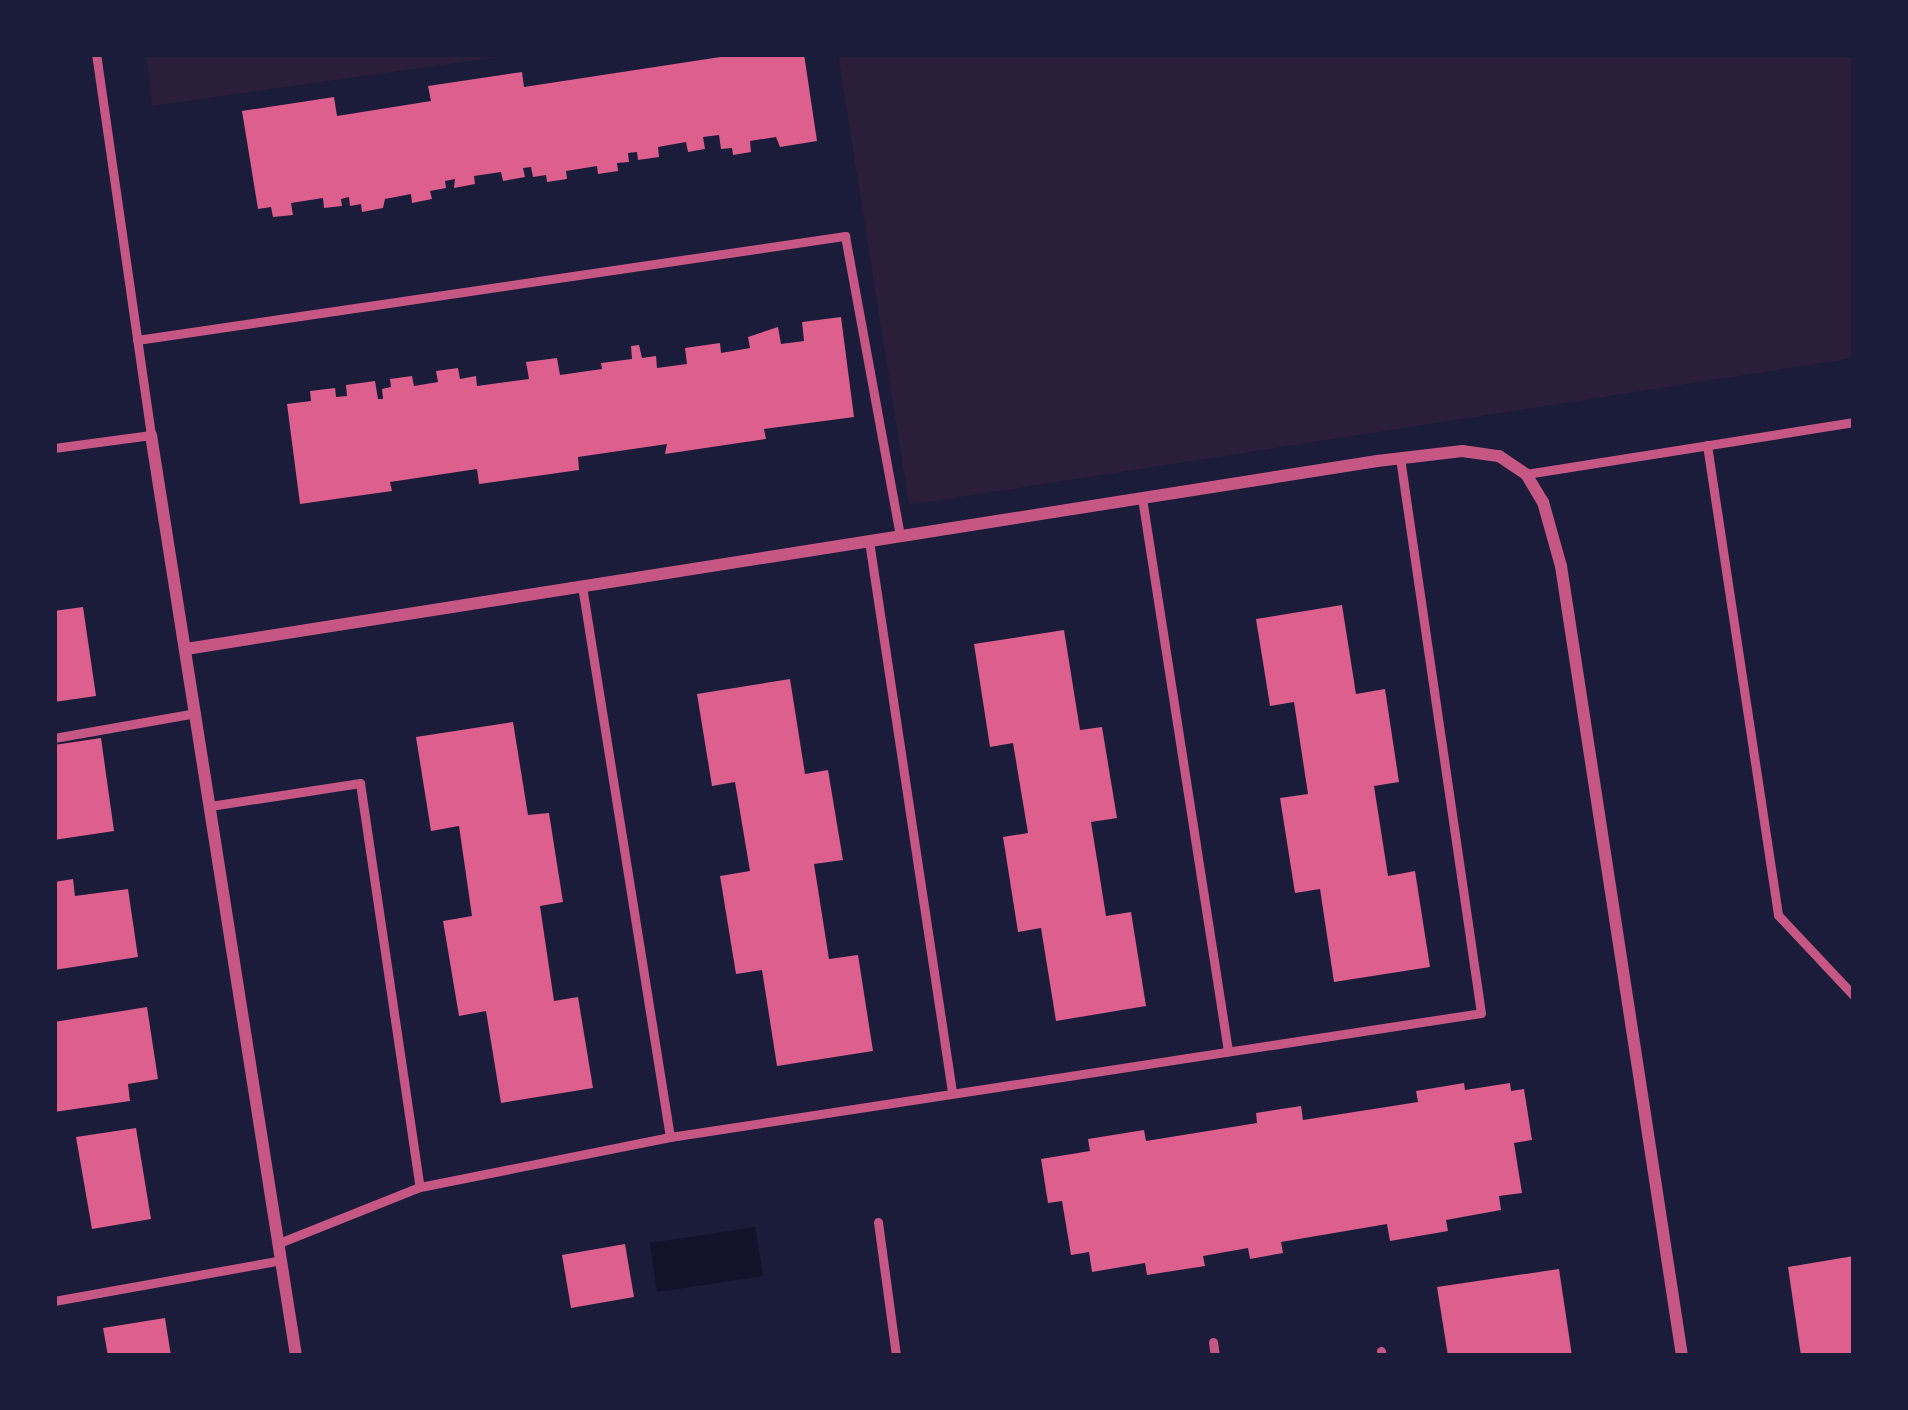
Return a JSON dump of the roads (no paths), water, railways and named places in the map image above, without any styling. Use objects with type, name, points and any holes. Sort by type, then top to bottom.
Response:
[{"type":"street","points":[[151,435],[296,1356]]},
{"type":"street","points":[[186,649],[1400,458],[1462,452],[1499,456],[1526,474],[1543,502],[1562,566],[1682,1356]]},
{"type":"lane","points":[[54,448],[151,435],[97,54]]},
{"type":"lane","points":[[137,340],[844,236],[900,536]]},
{"type":"lane","points":[[1526,474],[1854,422]]},
{"type":"lane","points":[[1707,445],[1778,915],[1854,997]]},
{"type":"lane","points":[[279,1243],[420,1187],[670,1136],[1480,1013],[1400,458]]},
{"type":"lane","points":[[1142,498],[1228,1051]]},
{"type":"lane","points":[[868,542],[952,1092]]},
{"type":"lane","points":[[582,586],[670,1136]]},
{"type":"lane","points":[[54,738],[196,713]]},
{"type":"lane","points":[[210,806],[360,783],[420,1187]]},
{"type":"lane","points":[[878,1222],[896,1356]]},
{"type":"lane","points":[[54,1301],[281,1260]]},
{"type":"lane","points":[[1213,1342],[1215,1356]]}]
